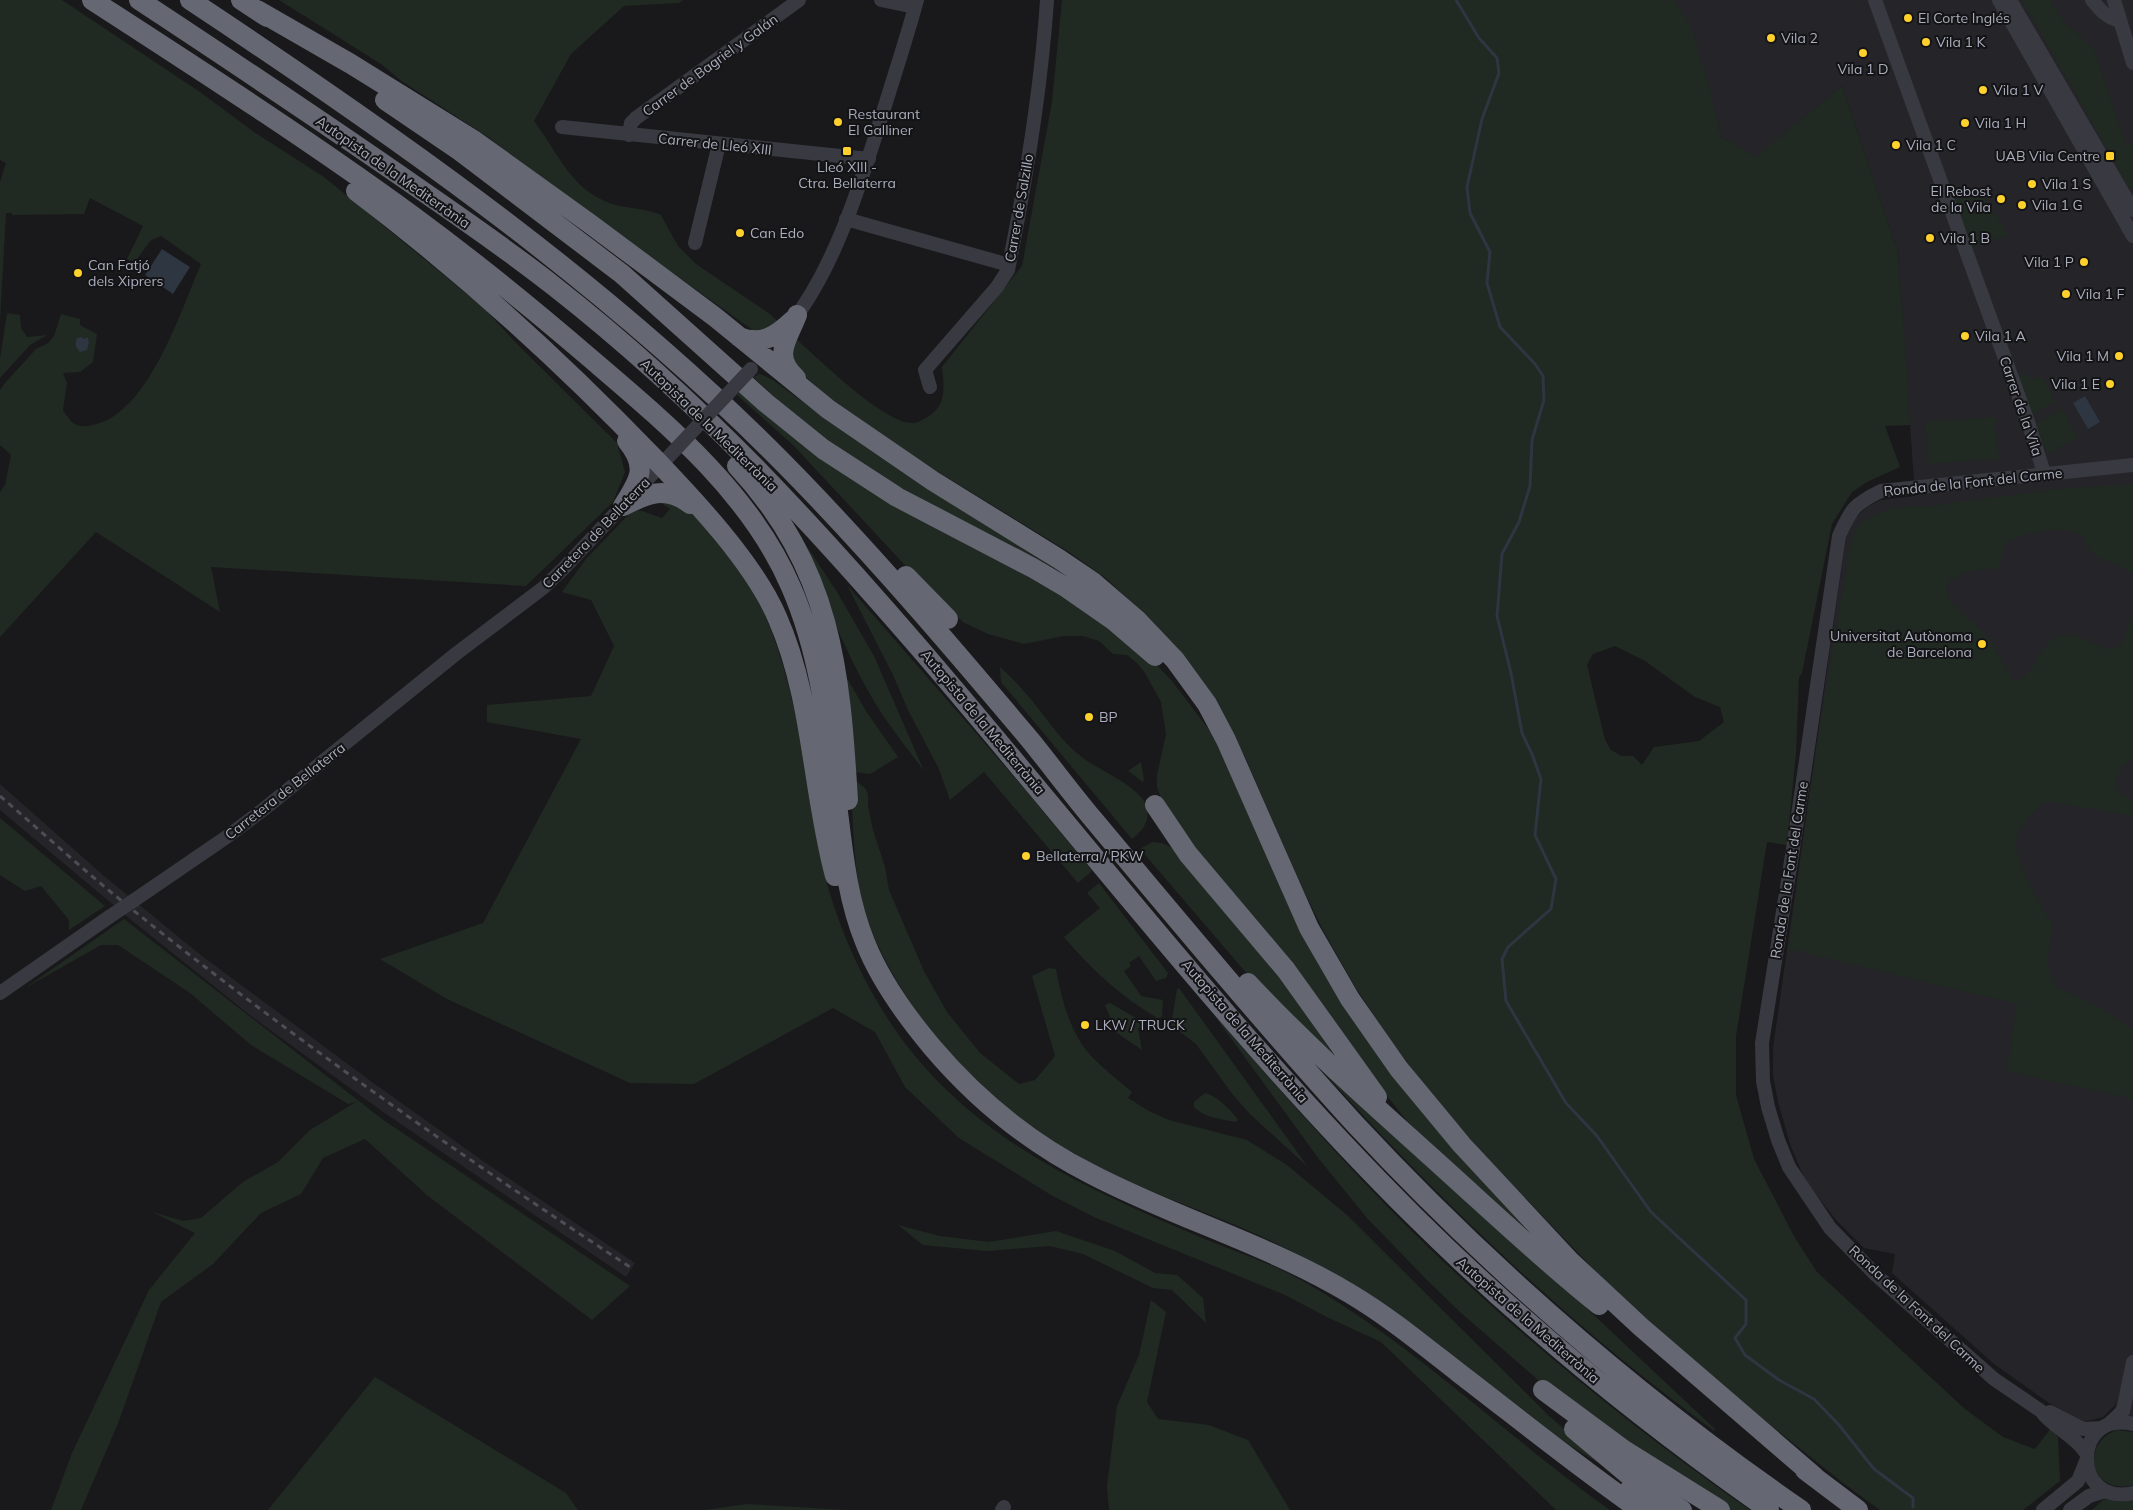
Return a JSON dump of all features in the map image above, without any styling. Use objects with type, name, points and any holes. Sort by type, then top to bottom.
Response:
[{"type":"highway","points":[[92,0],[302,137],[419,220],[556,330],[671,430],[715,475],[755,523],[789,582],[807,629],[814,655],[827,731],[843,858],[849,890],[861,932],[873,961],[908,1016],[953,1071]]},
{"type":"highway","name":"Autopista de la Mediterrània","points":[[139,0],[332,129],[520,260],[595,319],[685,399],[790,504],[881,604],[983,721],[1138,908],[1265,1056],[1414,1216],[1520,1316],[1582,1369],[1684,1449],[1769,1510]]},
{"type":"highway","name":"Autopista de la Mediterrània","points":[[190,0],[340,102],[556,260],[685,368],[806,486],[903,593],[1032,742],[1091,816],[1259,1016],[1358,1127],[1453,1224],[1531,1297],[1604,1360],[1717,1450],[1801,1510]]},
{"type":"highway","points":[[249,5],[351,64],[475,141],[589,223],[735,334],[748,341],[766,340],[795,318]]},
{"type":"highway","points":[[249,5],[460,151],[622,274],[766,403],[823,449],[897,497],[1033,568],[1113,620],[1158,659],[1191,696],[1218,734],[1249,793]]},
{"type":"highway","points":[[231,91],[291,142],[384,212],[477,289],[590,392],[668,459]]},
{"type":"highway","points":[[520,260],[581,321],[655,386],[720,448],[773,511],[801,557],[818,597],[831,639],[837,669],[844,733],[851,846],[859,900],[872,939],[908,1016]]},
{"type":"highway","points":[[795,318],[784,346],[783,361],[788,371],[828,409]]},
{"type":"highway","points":[[735,334],[748,352],[751,360],[768,372],[828,409],[933,481],[1060,559],[1093,582],[1136,619],[1175,660],[1207,704],[1226,740],[1309,928],[1350,999],[1399,1069],[1462,1145],[1535,1225],[1606,1295],[1815,1477]]},
{"type":"highway","points":[[554,358],[594,388],[657,448],[666,452],[682,488],[739,556],[761,587],[777,616],[784,633],[802,701],[830,859],[845,912],[863,958],[880,990],[919,1042],[1006,1119],[1062,1158],[1123,1190],[1266,1249],[1327,1280],[1386,1317],[1588,1474],[1640,1510]]},
{"type":"highway","points":[[590,392],[641,463],[640,475],[623,506]]},
{"type":"highway","points":[[806,486],[905,576],[948,620]]},
{"type":"highway","points":[[623,506],[646,494],[666,493],[685,499],[708,519]]},
{"type":"highway","points":[[1032,742],[1094,804],[1226,960],[1313,1050],[1542,1258],[1740,1422],[1858,1510]]},
{"type":"highway","points":[[1155,805],[1188,854],[1286,970],[1385,1107],[1429,1155]]},
{"type":"highway","points":[[1682,1510],[1602,1454],[1542,1393],[1624,1450],[1720,1510]]},
{"type":"highway","points":[[1500,1405],[1596,1469],[1663,1510]]},
{"type":"street","name":"Carrer de Bagriel y Galán","points":[[629,135],[631,123],[636,118],[798,0]]},
{"type":"street","points":[[881,0],[916,4]]},
{"type":"street","name":"Carrer de Salzillo","points":[[930,387],[925,370],[997,287],[1009,265],[1030,151],[1044,44],[1047,0]]},
{"type":"street","name":"Carrer de la Vila","points":[[1875,0],[2044,474]]},
{"type":"street","points":[[1999,0],[2133,236]]},
{"type":"street","points":[[2010,0],[2133,210]]},
{"type":"street","points":[[2092,0],[2112,20],[2120,21]]},
{"type":"street","points":[[2114,0],[2133,63]]},
{"type":"street","name":"Carretera de Bellaterra","points":[[0,993],[40,963],[228,836],[457,653],[543,588],[564,569],[668,459],[795,318],[824,268],[846,220],[868,159],[916,4]]},
{"type":"street","name":"Carrer de Lleó XIII","points":[[562,127],[868,159]]},
{"type":"street","points":[[696,243],[719,144]]},
{"type":"street","points":[[2121,189],[2133,198]]},
{"type":"street","points":[[2118,209],[2133,217]]},
{"type":"street","points":[[846,220],[1009,265]]},
{"type":"street","name":"Ronda de la Font del Carme","points":[[2133,465],[1881,491],[1862,500],[1850,512],[1839,536],[1793,849],[1762,1043],[1763,1081],[1768,1107],[1778,1140],[1793,1174],[1830,1228],[1876,1275],[1994,1379],[2041,1410],[2050,1412],[2083,1429],[2105,1427],[2116,1423],[2133,1424]]},
{"type":"street","points":[[2043,1510],[2078,1481],[2091,1439],[2123,1411],[2133,1362]]},
{"type":"street","name":"Ronda de la Font del Carme","points":[[2041,1410],[2046,1418],[2076,1440],[2086,1457],[2087,1468],[2094,1481],[2105,1491]]},
{"type":"street","points":[[2070,1510],[2089,1496],[2105,1491],[2119,1495],[2133,1494]]},
{"type":"shaded area","points":[[0,0],[62,0],[200,92],[254,132],[324,177],[484,308],[516,343],[617,443],[625,472],[613,502],[526,586],[211,567],[220,612],[96,532],[0,637],[0,492],[5,485],[11,455],[0,445],[0,390],[36,349],[48,343],[54,336],[61,314],[80,319],[80,325],[97,334],[93,362],[80,372],[63,373],[67,383],[63,410],[73,423],[81,426],[97,424],[116,415],[133,399],[148,379],[161,356],[201,264],[161,236],[151,240],[134,263],[127,259],[143,226],[90,198],[84,214],[12,215],[12,213],[6,213],[0,321],[0,182],[6,163],[0,160]]},
{"type":"shaded area","points":[[279,0],[683,0],[679,3],[624,6],[571,54],[534,121],[567,170],[586,190],[612,204],[661,215],[678,246],[696,264],[770,314],[779,323],[757,333],[598,220],[488,137],[400,80],[381,64]]},
{"type":"shaded area","points":[[1062,0],[1674,0],[1692,28],[1721,136],[1755,157],[1842,86],[1898,252],[1911,425],[1885,426],[1900,467],[1867,482],[1852,492],[1832,524],[1802,673],[1799,678],[1796,753],[1787,845],[1767,842],[1736,1036],[1736,1095],[1754,1159],[1795,1238],[1817,1272],[1965,1409],[2003,1437],[2035,1449],[2051,1428],[2058,1437],[2060,1481],[2023,1510],[1880,1510],[1753,1411],[1604,1280],[1487,1158],[1428,1090],[1388,1037],[1354,985],[1324,932],[1302,887],[1244,755],[1154,624],[1107,579],[1069,552],[914,457],[824,394],[792,364],[794,337],[867,401],[898,420],[916,423],[935,411],[942,400],[943,394],[942,367],[1022,266],[1052,102]],"holes":[[[1615,646],[1645,661],[1695,697],[1720,707],[1724,722],[1699,741],[1654,747],[1642,765],[1633,756],[1622,756],[1611,750],[1605,740],[1587,665],[1593,654]]]},
{"type":"shaded area","name":"Universitat Autònoma de Barcelona","points":[[1674,0],[2133,0],[2133,1418],[2114,1411],[2117,1399],[2114,1406],[2103,1417],[2083,1422],[2049,1403],[1994,1364],[1892,1273],[1895,1254],[1864,1248],[1837,1221],[1806,1182],[1791,1147],[1778,1102],[1773,1075],[1773,1048],[1846,538],[1855,518],[1868,506],[1881,500],[1915,496],[1898,252],[1842,86],[1755,158],[1721,136],[1701,61]]},
{"type":"shaded area","points":[[2022,0],[2050,0],[2064,22],[2094,49],[2126,146],[2133,144],[2133,190],[2129,187]]},
{"type":"shaded area","points":[[1981,190],[2008,235],[1971,248],[1953,199]]},
{"type":"shaded area","points":[[7,313],[20,315],[21,328],[27,337],[47,335],[30,345],[0,378],[0,359]]},
{"type":"shaded area","points":[[758,373],[773,380],[815,411],[1065,575],[899,487],[846,454],[810,427],[753,377],[758,375]]},
{"type":"shaded area","points":[[2024,374],[2032,379],[2043,377],[2056,401],[2032,415],[2018,376]]},
{"type":"shaded area","points":[[741,390],[1071,599],[1157,665],[1172,681],[1216,739],[1301,924],[1557,1261],[1407,1121],[1200,860],[1162,801],[1157,787],[1157,775],[1166,734],[1161,702],[1138,664],[1127,655],[1113,654],[1099,641],[1083,636],[1064,636],[1024,644],[988,634],[963,622],[930,592],[793,445],[737,395]]},
{"type":"shaded area","points":[[2062,409],[2078,437],[2047,455],[2035,424]]},
{"type":"shaded area","points":[[1995,417],[1999,459],[1929,464],[1925,422]]},
{"type":"shaded area","points":[[2133,484],[2133,576],[2120,566],[2093,554],[2080,535],[2065,530],[2055,530],[2024,535],[2008,541],[2004,545],[2001,563],[1997,568],[1963,574],[1949,581],[1946,592],[1954,604],[1992,643],[2012,679],[2019,681],[2029,671],[2050,641],[2056,637],[2065,634],[2084,639],[2102,647],[2116,648],[2124,639],[2133,613],[2133,758],[2121,769],[2115,781],[2121,793],[2133,800],[2133,816],[2046,801],[2024,825],[2016,841],[2016,849],[2024,872],[2053,925],[2047,963],[2057,988],[2101,1008],[2133,1030],[2133,1099],[2006,1071],[2017,1004],[1788,949],[1816,750],[1849,551],[1854,534],[1861,523],[1876,514],[1894,507],[1932,506],[2056,489]]},
{"type":"shaded area","points":[[657,500],[675,503],[690,512],[697,519],[742,575],[764,613],[774,637],[789,687],[824,872],[841,925],[855,960],[881,1008],[911,1051],[944,1088],[981,1120],[1021,1148],[1063,1173],[1153,1217],[1282,1270],[1348,1309],[1424,1364],[1610,1510],[1556,1510],[1381,1342],[1285,1295],[1094,1217],[1051,1195],[959,1138],[905,1087],[875,1032],[833,1008],[694,1084],[630,1083],[447,999],[380,959],[483,923],[581,739],[487,722],[487,705],[591,696],[614,646],[591,600],[562,592],[586,559],[633,510],[662,518],[670,509]]},
{"type":"shaded area","points":[[802,539],[837,592],[874,656],[924,771],[883,716],[851,658],[833,619]]},
{"type":"shaded area","points":[[847,585],[1029,794],[1092,871],[1078,883],[984,772],[950,800],[939,769]]},
{"type":"shaded area","points":[[1000,667],[1022,689],[1061,737],[1075,751],[1090,763],[1126,784],[1140,796],[1145,803],[1148,814],[1143,828],[1132,839],[1001,682]]},
{"type":"shaded area","points":[[843,680],[848,680],[866,711],[898,757],[870,774],[855,772],[854,779],[866,789],[868,795],[868,806],[873,830],[885,867],[889,890],[924,971],[947,1012],[980,1053],[1019,1084],[1035,1080],[1055,1056],[1032,976],[1049,968],[1056,969],[1064,1005],[1078,1038],[1093,1058],[1132,1092],[1128,1098],[1149,1111],[1169,1120],[1247,1140],[1287,1165],[1347,1215],[1548,1415],[1611,1470],[1545,1429],[1416,1327],[1365,1292],[1272,1241],[1144,1188],[1078,1156],[1018,1116],[963,1068],[939,1041],[901,988],[880,951],[869,925],[861,895],[854,847],[850,756]]},
{"type":"shaded area","points":[[1141,762],[1144,780],[1143,782],[1128,771]]},
{"type":"shaded area","points":[[0,784],[104,876],[202,956],[372,1082],[483,1161],[635,1263],[626,1277],[383,1112],[251,1016],[130,919],[0,810]]},
{"type":"shaded area","points":[[0,818],[105,906],[69,930],[69,920],[41,886],[25,891],[0,875]]},
{"type":"shaded area","points":[[1152,842],[1162,843],[1173,848],[1263,947],[1354,1072],[1281,1008],[1242,968],[1140,849]]},
{"type":"shaded area","points":[[1099,883],[1168,973],[1166,978],[1156,981],[1139,956],[1129,963],[1131,966],[1124,971],[1141,996],[1163,1000],[1162,1016],[1159,1019],[1132,1002],[1108,982],[1085,961],[1064,937],[1100,908],[1087,893]]},
{"type":"shaded area","points":[[124,919],[382,1119],[630,1286],[592,1320],[428,1196],[365,1139],[323,1158],[301,1194],[261,1213],[213,1264],[161,1302],[119,1421],[81,1510],[51,1510],[72,1453],[149,1290],[195,1233],[152,1212],[183,1221],[201,1218],[243,1182],[278,1162],[310,1130],[356,1102],[348,1104],[251,1045],[190,993],[118,945],[101,945],[25,988]]},
{"type":"shaded area","points":[[1179,988],[1308,1167],[1251,1115],[1233,1095],[1196,1044],[1171,1025],[1177,989]]},
{"type":"shaded area","points":[[1110,1003],[1136,1018],[1142,1028],[1138,1028],[1142,1050],[1117,1033],[1105,1005]]},
{"type":"shaded area","points":[[1214,1015],[1371,1190],[1464,1281],[1624,1417],[1750,1510],[1730,1510],[1688,1486],[1554,1394],[1460,1312],[1366,1217],[1319,1159]]},
{"type":"shaded area","points":[[1298,1044],[1529,1254],[1715,1429],[1714,1431],[1602,1343],[1496,1249],[1395,1149]]},
{"type":"shaded area","points":[[1205,1093],[1223,1103],[1238,1119],[1236,1122],[1208,1116],[1198,1111],[1194,1107],[1194,1102]]},
{"type":"shaded area","points":[[898,1225],[940,1236],[989,1242],[1056,1231],[1115,1251],[1155,1273],[1177,1275],[1203,1298],[1206,1323],[1172,1290],[1153,1288],[1083,1254],[1050,1246],[987,1251],[923,1245]]},
{"type":"shaded area","points":[[1151,1300],[1166,1312],[1147,1402],[1158,1419],[1209,1425],[1248,1440],[1290,1510],[1109,1510],[1107,1486],[1117,1406],[1139,1355]]},
{"type":"shaded area","points":[[375,1377],[566,1493],[578,1510],[268,1510]]},
{"type":"shaded area","points":[[2117,1430],[2133,1432],[2133,1485],[2119,1486],[2108,1483],[2100,1476],[2095,1467],[2094,1457],[2097,1446],[2105,1437]]},
{"type":"shaded area","points":[[2104,1499],[2122,1502],[2133,1500],[2133,1510],[2092,1510]]},
{"type":"shaded area","points":[[747,1504],[848,1510],[705,1510]]},
{"type":"water","points":[[162,249],[190,267],[173,294],[145,275]]},
{"type":"water","points":[[81,337],[84,339],[87,337],[89,342],[87,350],[80,352],[76,342],[77,338]]},
{"type":"water","points":[[2085,396],[2100,422],[2088,429],[2073,403]]},
{"type":"waterway","points":[[1456,0],[1479,38],[1497,58],[1499,73],[1482,119],[1467,187],[1470,213],[1490,252],[1487,283],[1500,327],[1535,364],[1543,376],[1544,400],[1532,440],[1530,486],[1519,522],[1502,554],[1497,616],[1511,673],[1522,733],[1541,779],[1535,835],[1556,879],[1551,909],[1508,947],[1502,959],[1506,1001],[1566,1103],[1597,1136],[1651,1212],[1746,1300],[1746,1324],[1735,1338],[1745,1355],[1779,1380],[1814,1399],[1839,1425],[1874,1469],[1913,1498],[1913,1507]]},
{"type":"railway","points":[[0,796],[123,902],[247,999],[374,1092],[502,1182],[633,1269]]},
{"type":"place","name":"El Corte Inglés","points":[[1908,18]]},
{"type":"place","name":"Vila 2","points":[[1771,38]]},
{"type":"place","name":"Vila 1 K","points":[[1926,42]]},
{"type":"place","name":"Vila 1 D","points":[[1863,53]]},
{"type":"place","name":"Vila 1 V","points":[[1983,90]]},
{"type":"place","name":"Restaurant El Galliner","points":[[838,122]]},
{"type":"place","name":"Vila 1 H","points":[[1965,123]]},
{"type":"place","name":"Vila 1 C","points":[[1896,145]]},
{"type":"place","name":"Lleó XIII - Ctra. Bellaterra","points":[[847,151]]},
{"type":"place","name":"UAB Vila Centre","points":[[2110,156]]},
{"type":"place","name":"Vila 1 S","points":[[2032,184]]},
{"type":"place","name":"El Rebost de la Vila","points":[[2001,199]]},
{"type":"place","name":"Vila 1 G","points":[[2022,205]]},
{"type":"place","name":"Can Edo","points":[[740,233]]},
{"type":"place","name":"Vila 1 B","points":[[1930,238]]},
{"type":"place","name":"Vila 1 P","points":[[2084,262]]},
{"type":"place","name":"Can Fatjó dels Xiprers","points":[[78,273]]},
{"type":"place","name":"Vila 1 F","points":[[2066,294]]},
{"type":"place","name":"Vila 1 A","points":[[1965,336]]},
{"type":"place","name":"Vila 1 M","points":[[2119,356]]},
{"type":"place","name":"Vila 1 E","points":[[2110,384]]},
{"type":"place","name":"Universitat Autònoma de Barcelona","points":[[1982,644]]},
{"type":"place","name":"BP","points":[[1089,717]]},
{"type":"place","name":"Bellaterra / PKW","points":[[1026,856]]},
{"type":"place","name":"LKW / TRUCK","points":[[1085,1025]]}]
